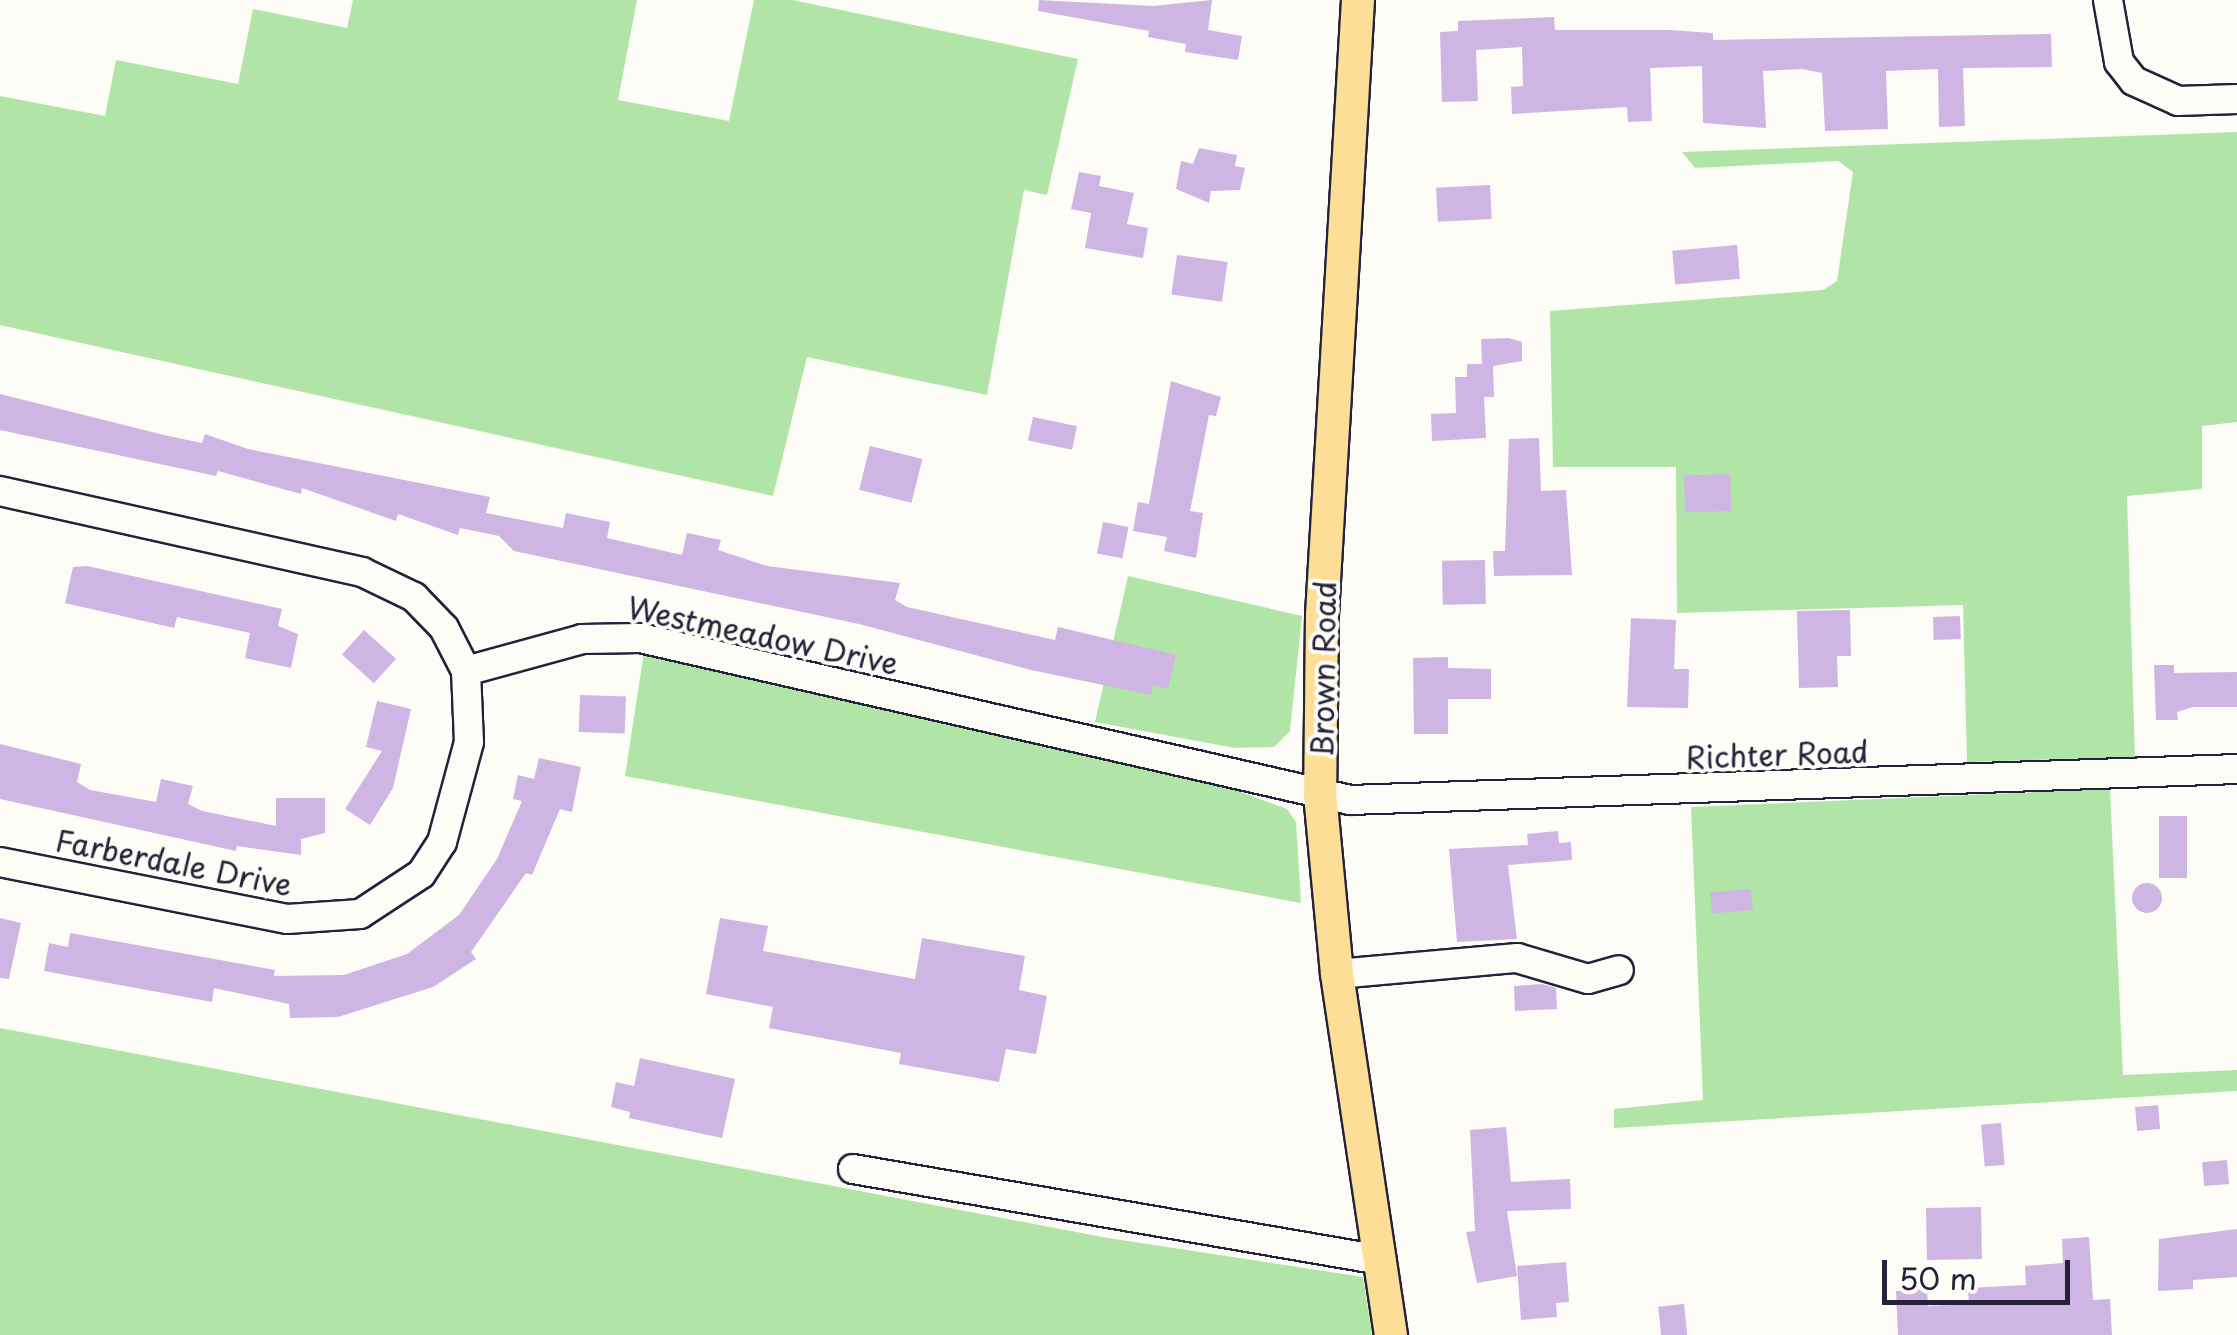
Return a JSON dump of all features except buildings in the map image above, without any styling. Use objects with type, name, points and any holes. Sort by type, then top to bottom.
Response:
[{"type":"main road","name":"Brown Road","points":[[1358,0],[1322,615],[1320,794],[1337,974],[1391,1335]]},
{"type":"street","points":[[2108,0],[2120,62],[2134,81],[2178,100],[2237,99]]},
{"type":"street","points":[[0,492],[362,572],[414,597],[444,628],[466,671]]},
{"type":"street","name":"Westmeadow Drive","points":[[466,671],[582,639],[640,638],[1320,794]]},
{"type":"street","name":"Farberdale Drive","points":[[0,862],[287,919],[360,914],[393,898],[420,874],[454,810],[469,742],[466,671]]},
{"type":"street","name":"Richter Road","points":[[1320,794],[1370,800],[2237,769]]},
{"type":"street","points":[[1337,974],[1516,958],[1588,979],[1619,970]]},
{"type":"street","points":[[852,1169],[1381,1260]]},
{"type":"green space","points":[[353,0],[637,0],[618,100],[729,121],[754,0],[792,0],[1078,59],[1047,195],[1024,190],[987,395],[807,357],[773,496],[0,325],[0,96],[105,116],[116,60],[238,84],[253,9],[347,28]]},
{"type":"green space","points":[[2237,132],[2237,422],[2202,426],[2202,489],[2127,496],[2135,757],[1967,762],[1963,605],[1677,613],[1676,467],[1553,467],[1550,311],[1823,290],[1837,281],[1853,172],[1838,161],[1695,168],[1682,152]]},
{"type":"green space","points":[[1128,576],[1302,616],[1290,731],[1274,747],[1235,748],[1095,722]]},
{"type":"green space","points":[[644,652],[1227,787],[1287,809],[1296,822],[1301,903],[625,776]]},
{"type":"green space","points":[[2110,789],[2123,1075],[2237,1070],[2237,1091],[1614,1128],[1614,1109],[1703,1100],[1691,807]]},
{"type":"green space","points":[[0,1028],[1108,1238],[1363,1277],[1372,1335],[0,1335]]}]
